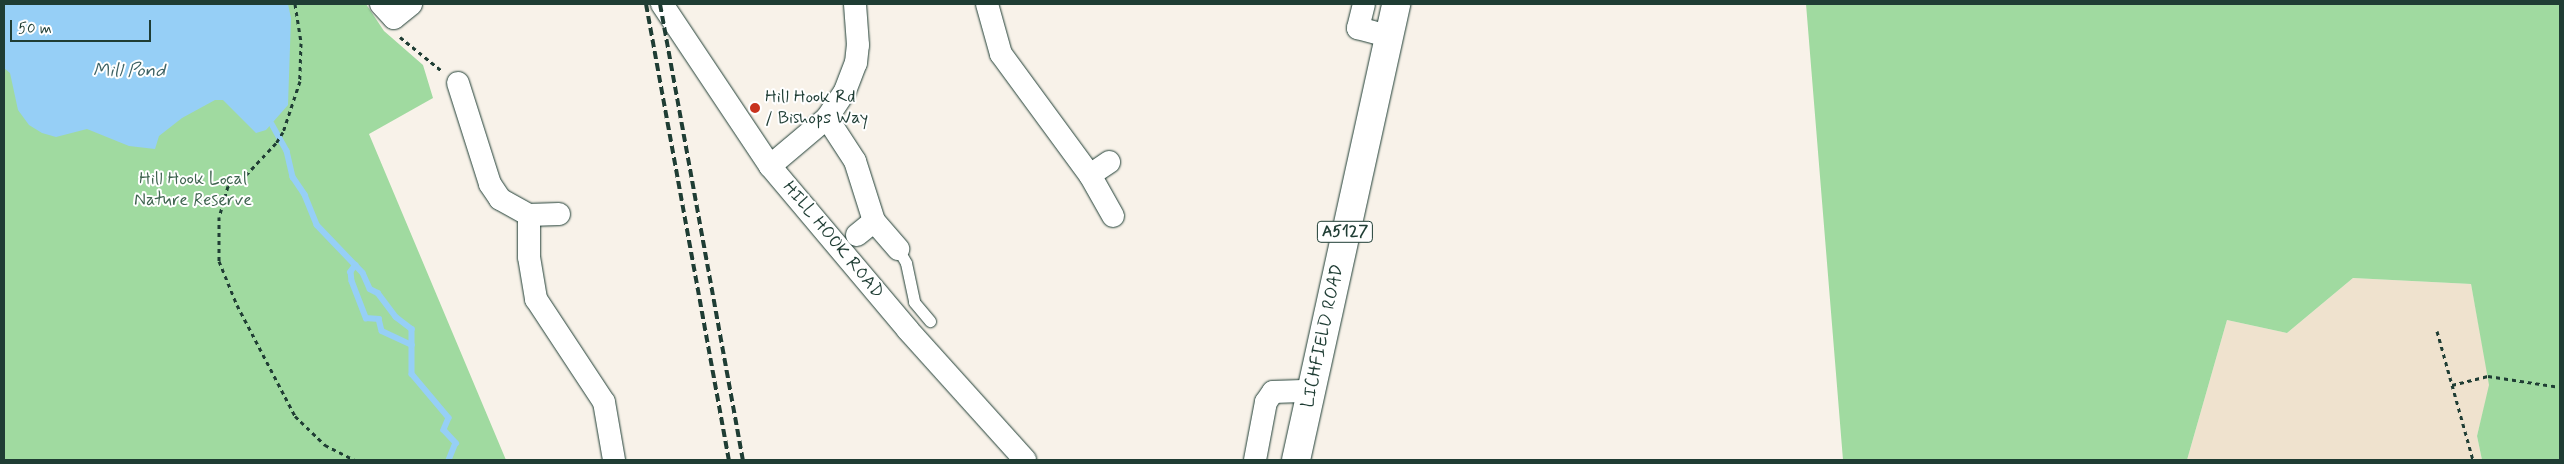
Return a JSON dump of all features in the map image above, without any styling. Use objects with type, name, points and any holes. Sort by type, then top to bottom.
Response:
[{"type":"main road","name":"LICHFIELD ROAD","points":[[1296,460],[1396,4]]},
{"type":"street","points":[[388,11],[411,4]]},
{"type":"street","name":"HILL HOOK ROAD","points":[[662,4],[770,166],[908,330],[1025,460]]},
{"type":"street","points":[[770,166],[826,118],[845,91],[856,63],[858,16],[855,4]]},
{"type":"street","points":[[988,4],[1001,54],[1090,176],[1113,216]]},
{"type":"street","points":[[1364,4],[1358,28],[1388,36]]},
{"type":"street","points":[[458,83],[490,184],[500,199],[530,215],[559,214]]},
{"type":"street","points":[[826,118],[855,161],[865,228],[898,249]]},
{"type":"street","points":[[1090,176],[1109,162]]},
{"type":"street","points":[[530,215],[529,258],[536,298],[604,402],[614,460]]},
{"type":"street","points":[[1255,460],[1266,402],[1273,392],[1310,391]]},
{"type":"lane","points":[[898,249],[906,263],[914,302],[930,321]]},
{"type":"path","points":[[295,4],[301,43],[300,81],[283,132],[276,143],[243,178],[228,186],[220,217],[219,261],[237,305],[295,416],[325,445],[355,460]]},
{"type":"path","points":[[388,11],[398,35],[458,83]]},
{"type":"path","points":[[2437,331],[2473,460]]},
{"type":"path","points":[[2452,385],[2488,376],[2560,387]]},
{"type":"shaded area","points":[[2353,278],[2471,284],[2490,385],[2477,436],[2482,460],[2187,460],[2227,320],[2287,333]]},
{"type":"green space","name":"Hill Hook Local Nature Reserve","points":[[4,4],[366,4],[384,31],[423,65],[433,98],[369,134],[506,460],[4,460]]},
{"type":"green space","points":[[1806,4],[2560,4],[2560,460],[2482,460],[2477,436],[2489,385],[2471,284],[2353,278],[2287,333],[2227,320],[2187,460],[1843,460]]},
{"type":"water","name":"Mill Pond","points":[[4,4],[288,4],[291,18],[288,105],[266,130],[256,133],[223,100],[215,100],[182,118],[159,136],[155,149],[129,146],[87,129],[56,137],[42,133],[29,125],[18,110],[10,73],[4,68]]},
{"type":"waterway","points":[[272,124],[287,151],[293,177],[305,195],[317,225],[363,273],[370,289],[378,293],[396,317],[412,329],[412,374],[449,418],[444,430],[456,443],[449,460]]},
{"type":"waterway","points":[[356,265],[351,272],[352,281],[366,318],[379,319],[382,331],[412,345]]},
{"type":"railway","points":[[646,4],[729,460]]},
{"type":"railway","points":[[660,4],[743,460]]},
{"type":"place","name":"Hill Hook Rd / Bishops Way","points":[[755,108]]}]
